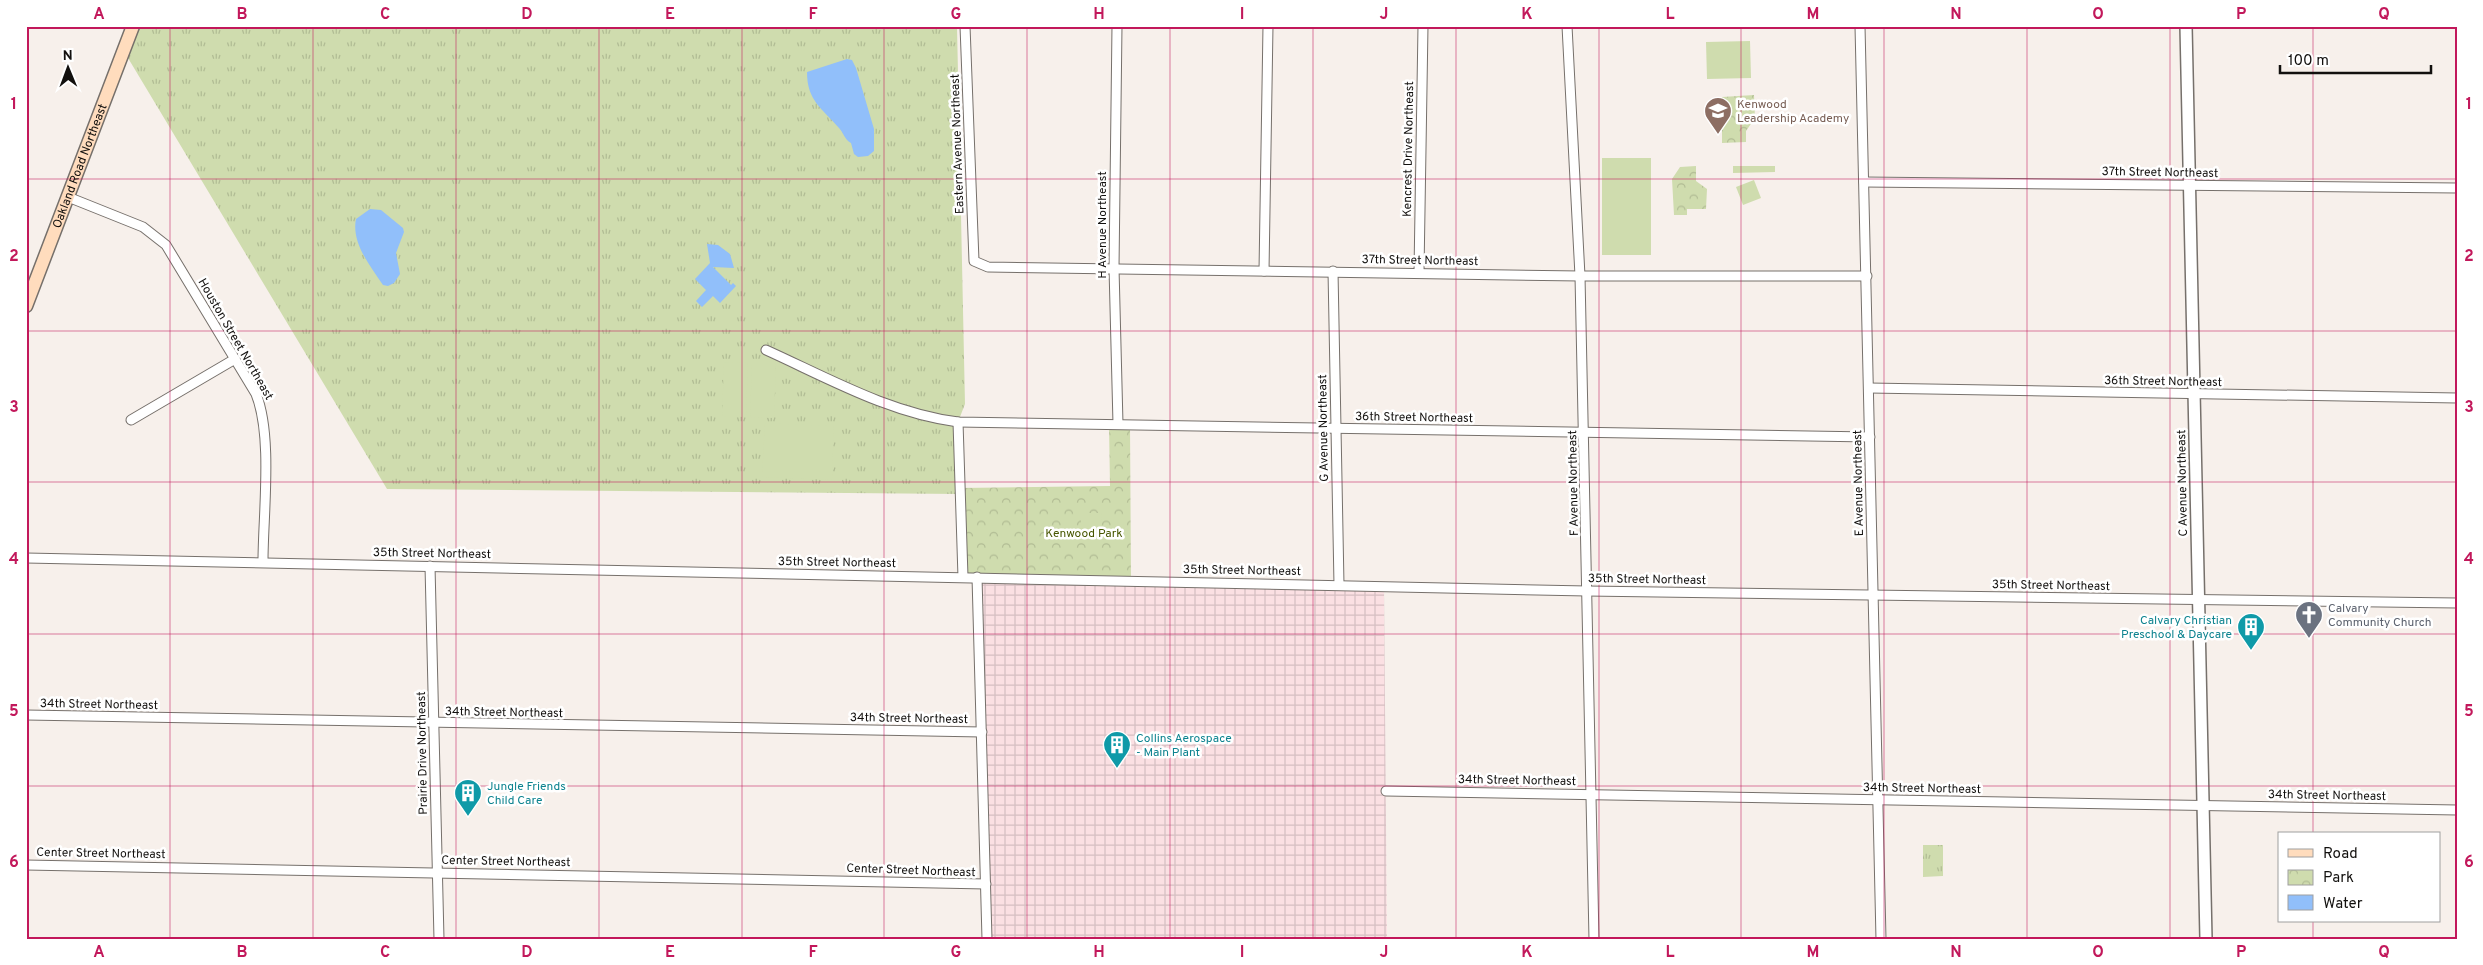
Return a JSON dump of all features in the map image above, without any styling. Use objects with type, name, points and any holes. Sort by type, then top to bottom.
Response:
[{"type":"main road","name":"Oakland Road Northeast","points":[[26,306],[133,26]]},
{"type":"street","name":"Eastern Avenue Northeast","points":[[965,26],[974,261]]},
{"type":"street","name":"H Avenue Northeast","points":[[1117,26],[1114,268],[1118,424]]},
{"type":"street","points":[[1264,271],[1268,26]]},
{"type":"street","name":"Kencrest Drive Northeast","points":[[1418,272],[1423,26]]},
{"type":"street","name":"F Avenue Northeast","points":[[1567,26],[1580,276],[1594,939]]},
{"type":"street","name":"E Avenue Northeast","points":[[1860,26],[1881,939]]},
{"type":"street","name":"C Avenue Northeast","points":[[2186,26],[2206,939]]},
{"type":"street","name":"37th Street Northeast","points":[[1864,182],[2457,188]]},
{"type":"street","name":"Houston Street Northeast","points":[[68,197],[143,227],[166,245],[256,394],[263,411],[265,433],[262,561]]},
{"type":"street","name":"37th Street Northeast","points":[[974,261],[988,267],[1418,272],[1580,276],[1867,276]]},
{"type":"street","name":"G Avenue Northeast","points":[[1333,271],[1339,585]]},
{"type":"street","name":"36th Street Northeast","points":[[766,350],[887,405],[928,418],[958,422],[1870,438]]},
{"type":"street","points":[[131,420],[235,359]]},
{"type":"street","name":"36th Street Northeast","points":[[1868,388],[2457,398]]},
{"type":"street","points":[[958,422],[963,577]]},
{"type":"street","name":"35th Street Northeast","points":[[26,558],[262,561],[1587,590],[2457,603]]},
{"type":"street","name":"Prairie Drive Northeast","points":[[430,566],[439,939]]},
{"type":"street","points":[[977,577],[987,939]]},
{"type":"street","name":"34th Street Northeast","points":[[26,716],[982,732]]},
{"type":"street","name":"34th Street Northeast","points":[[1386,790],[2457,810]]},
{"type":"street","name":"Center Street Northeast","points":[[26,864],[986,884]]},
{"type":"shaded area","points":[[977,577],[1384,586],[1387,939],[987,939]]},
{"type":"green space","points":[[138,26],[957,26],[965,404],[958,422],[960,494],[387,489],[128,58]]},
{"type":"green space","points":[[1750,41],[1751,78],[1707,79],[1706,42]]},
{"type":"green space","points":[[1754,95],[1755,118],[1746,131],[1746,142],[1722,143],[1722,97]]},
{"type":"green space","points":[[1602,158],[1651,158],[1651,255],[1602,255]]},
{"type":"green space","points":[[1696,166],[1696,181],[1707,189],[1706,209],[1687,209],[1687,215],[1674,215],[1672,179],[1680,167]]},
{"type":"green space","points":[[1733,166],[1775,166],[1775,172],[1733,173]]},
{"type":"green space","points":[[1754,180],[1761,198],[1743,205],[1736,187]]},
{"type":"green space","points":[[724,362],[748,363],[746,417],[722,416]]},
{"type":"green space","points":[[752,363],[776,363],[774,418],[750,417]]},
{"type":"green space","points":[[765,423],[834,426],[832,480],[762,477]]},
{"type":"green space","name":"Kenwood Park","points":[[1109,424],[1130,424],[1131,581],[963,577],[960,488],[1110,486]]},
{"type":"green space","points":[[1081,513],[1102,513],[1101,536],[1081,536]]},
{"type":"green space","points":[[1923,845],[1943,845],[1943,876],[1923,877]]},
{"type":"water","points":[[847,59],[852,60],[856,68],[874,129],[874,151],[868,156],[858,157],[854,154],[851,143],[813,97],[808,82],[807,72]]},
{"type":"water","points":[[370,209],[381,210],[403,228],[404,232],[396,253],[400,274],[394,283],[388,286],[383,285],[368,263],[356,237],[356,219]]},
{"type":"water","points":[[707,244],[718,245],[730,254],[734,268],[713,267],[731,285],[733,283],[736,286],[720,303],[713,296],[702,307],[696,301],[706,290],[695,279],[710,263]]},
{"type":"place","name":"Kenwood Leadership Academy","points":[[1718,135]]},
{"type":"place","name":"Calvary Community Church","points":[[2309,639]]},
{"type":"place","name":"Calvary Christian Preschool & Daycare","points":[[2251,651]]},
{"type":"place","name":"Collins Aerospace - Main Plant","points":[[1117,769]]},
{"type":"place","name":"Jungle Friends Child Care","points":[[468,817]]}]
